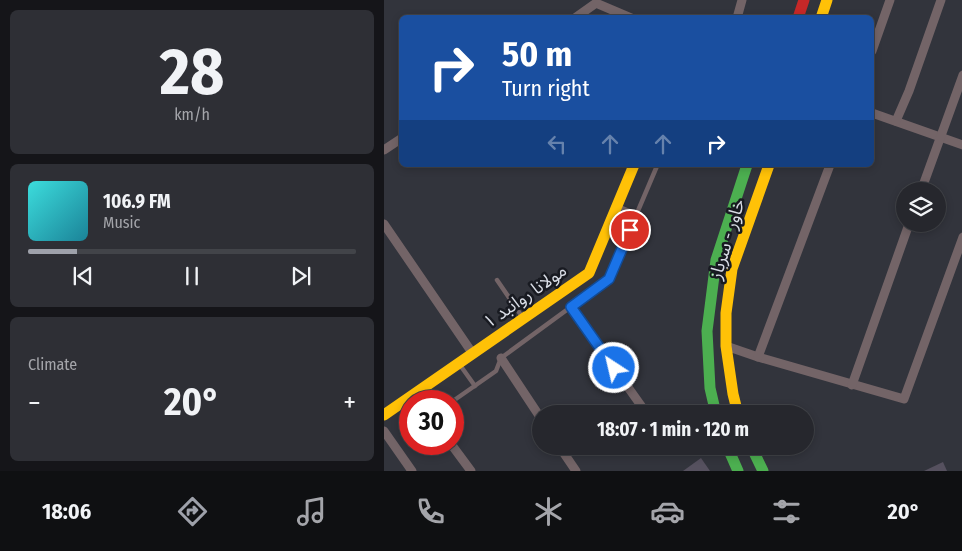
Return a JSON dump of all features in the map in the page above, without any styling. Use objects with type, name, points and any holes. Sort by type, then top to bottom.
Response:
[{"type":"street","points":[[737,15],[742,0]]},
{"type":"street","points":[[799,15],[804,0]]},
{"type":"street","points":[[822,15],[827,0]]},
{"type":"street","points":[[874,45],[890,0]]},
{"type":"street","points":[[896,121],[942,0]]},
{"type":"street","points":[[579,15],[597,1],[625,15]]},
{"type":"street","points":[[923,182],[962,75]]},
{"type":"street","points":[[874,114],[962,145]]},
{"type":"street","points":[[384,150],[399,140]]},
{"type":"street","name":"مولانا روانبد ۱","points":[[384,415],[589,273],[633,167]]},
{"type":"street","name":"خاور - سرباز","points":[[714,405],[710,388],[707,331],[716,260],[746,167]]},
{"type":"street","name":"خاور - سرباز","points":[[736,405],[726,346],[726,313],[732,269],[768,167]]},
{"type":"street","points":[[758,357],[829,167]]},
{"type":"street","points":[[384,224],[473,354]]},
{"type":"street","points":[[852,385],[906,232]]},
{"type":"street","points":[[726,346],[904,400],[962,237]]},
{"type":"street","points":[[571,307],[641,405]]},
{"type":"street","points":[[501,358],[532,405]]},
{"type":"street","points":[[384,431],[412,471]]},
{"type":"street","points":[[459,455],[471,471]]},
{"type":"street","points":[[566,455],[576,471]]},
{"type":"street","points":[[731,455],[738,471]]},
{"type":"street","points":[[755,455],[763,471]]},
{"type":"lane","points":[[464,394],[496,371],[501,358],[609,279],[657,167]]},
{"type":"lane","points":[[617,206],[637,214]]},
{"type":"lane","points":[[497,280],[524,319]]},
{"type":"lane","points":[[459,364],[475,386]]},
{"type":"building","points":[[701,458],[710,471],[683,471]]},
{"type":"building","points":[[943,462],[947,471],[924,471]]},
{"type":"traffic: fast","points":[[714,405],[710,388],[707,331],[716,260],[746,167]]},
{"type":"traffic: fast","points":[[731,455],[738,471]]},
{"type":"traffic: fast","points":[[755,455],[763,471]]},
{"type":"traffic: slow","points":[[822,15],[827,0]]},
{"type":"traffic: slow","points":[[384,415],[589,273],[633,167]]},
{"type":"traffic: slow","points":[[736,405],[726,346],[726,313],[732,269],[768,167]]},
{"type":"traffic: jam","points":[[799,15],[804,0]]},
{"type":"route","points":[[614,368],[571,307],[609,279],[630,230]]}]
